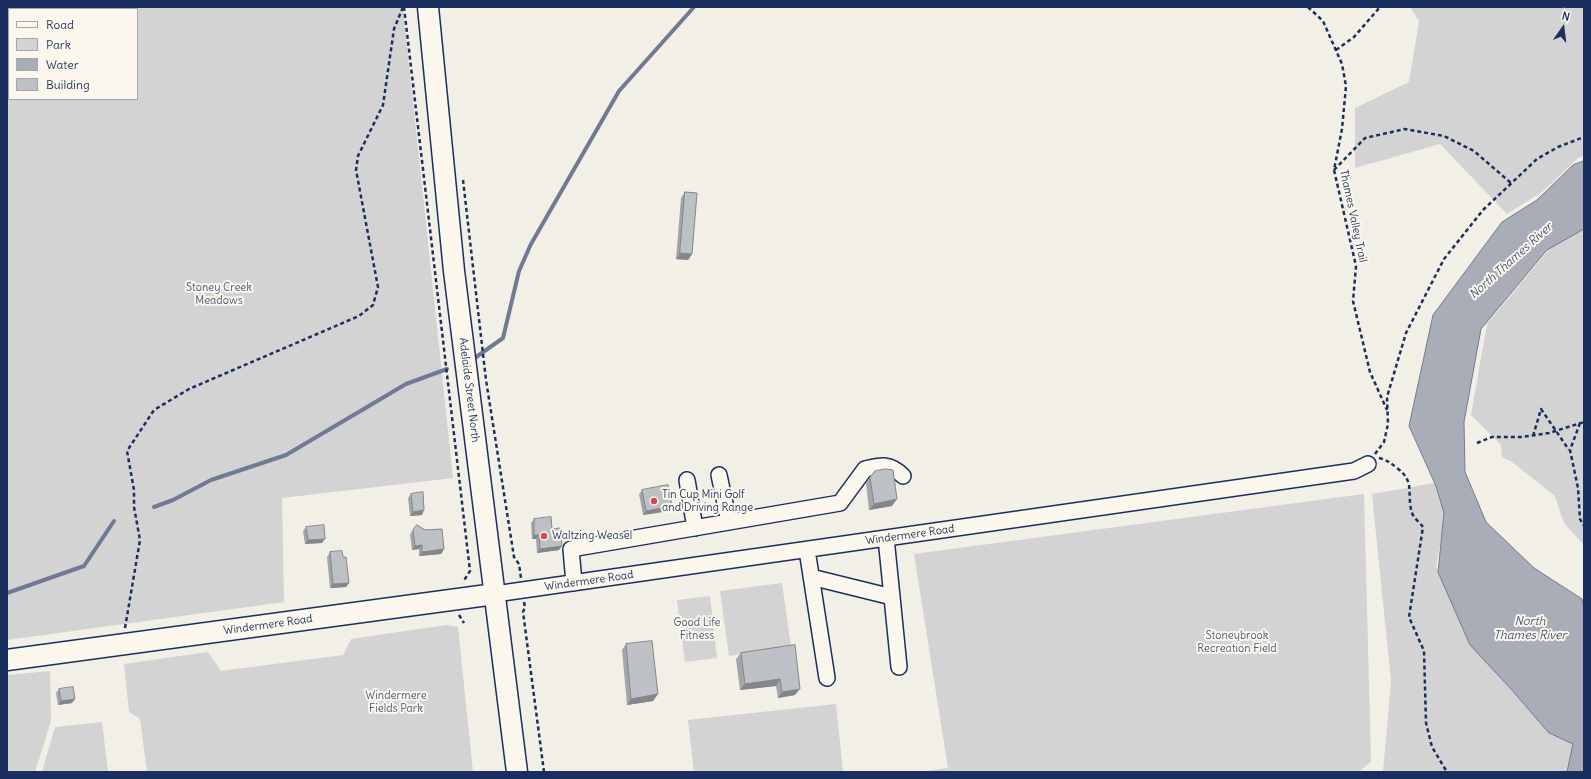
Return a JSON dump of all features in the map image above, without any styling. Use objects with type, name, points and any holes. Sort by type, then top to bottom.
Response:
[{"type":"main road","name":"Adelaide Street North","points":[[428,7],[454,271],[517,772]]},
{"type":"main road","name":"Windermere Road","points":[[7,660],[495,594]]},
{"type":"street","name":"Windermere Road","points":[[495,594],[1354,471],[1368,464]]},
{"type":"street","points":[[574,583],[571,549],[840,503],[865,469],[880,466],[895,467],[903,476]]},
{"type":"street","points":[[719,475],[729,522]]},
{"type":"street","points":[[687,480],[695,528]]},
{"type":"street","points":[[886,538],[899,668]]},
{"type":"street","points":[[807,550],[826,678]]},
{"type":"street","points":[[811,576],[892,597]]},
{"type":"path","points":[[403,7],[470,571],[460,586]]},
{"type":"path","points":[[124,636],[140,540],[134,507],[134,490],[127,451],[154,410],[189,389],[359,316],[373,305],[378,287],[356,170],[358,156],[383,105],[394,29],[403,7]]},
{"type":"path","name":"Thames Valley Trail","points":[[1308,7],[1323,21],[1342,64],[1346,86],[1342,129],[1334,170],[1356,266],[1353,301],[1370,372],[1387,410]]},
{"type":"path","points":[[1336,50],[1354,37],[1380,7]]},
{"type":"path","points":[[1334,170],[1365,138],[1405,130],[1444,136],[1474,151],[1511,183]]},
{"type":"path","points":[[1368,464],[1384,442],[1388,424],[1387,397],[1406,333],[1444,259],[1482,210],[1537,158],[1558,147],[1584,137]]},
{"type":"path","points":[[462,173],[486,380],[514,557],[519,564],[523,590],[525,607],[523,612],[544,772]]},
{"type":"path","points":[[1532,436],[1541,409],[1555,431],[1570,450],[1578,488],[1580,519],[1584,526]]},
{"type":"path","points":[[1477,444],[1492,437],[1532,436],[1584,422]]},
{"type":"path","points":[[1570,450],[1580,423]]},
{"type":"path","points":[[1368,464],[1378,458],[1388,460],[1406,474],[1410,487],[1410,502],[1413,515],[1423,528],[1409,617],[1424,651],[1428,729],[1432,747],[1447,772]]},
{"type":"green space","name":"Stoney Creek Meadows","points":[[7,7],[403,7],[453,478],[282,498],[284,602],[7,640]]},
{"type":"green space","points":[[1410,7],[1584,7],[1584,156],[1578,158],[1542,192],[1507,214],[1440,144],[1355,168],[1355,108],[1409,82],[1419,21]]},
{"type":"green space","points":[[1584,227],[1584,545],[1564,523],[1555,496],[1512,462],[1502,457],[1501,445],[1471,415],[1487,324],[1553,245]]},
{"type":"green space","points":[[1440,482],[1447,509],[1436,566],[1469,642],[1553,736],[1577,738],[1569,772],[1383,772],[1391,681],[1372,494]]},
{"type":"green space","name":"Stoneybrook Recreation Field","points":[[1364,494],[1371,762],[1358,772],[917,772],[948,768],[914,554]]},
{"type":"green space","points":[[782,583],[791,647],[729,656],[720,591]]},
{"type":"green space","name":"Good Life Fitness","points":[[710,596],[717,658],[685,662],[677,600]]},
{"type":"green space","name":"Windermere Fields Park","points":[[446,625],[458,627],[473,772],[147,772],[140,719],[129,712],[124,664],[208,652],[221,671],[343,655],[351,639]]},
{"type":"green space","points":[[50,671],[51,721],[35,772],[7,772],[7,675]]},
{"type":"green space","points":[[836,704],[843,772],[694,772],[688,720]]},
{"type":"green space","points":[[102,722],[108,772],[42,772],[55,727]]},
{"type":"water","name":"North Thames River","points":[[1584,161],[1584,229],[1547,250],[1481,329],[1464,422],[1465,472],[1486,522],[1534,568],[1582,599],[1584,609],[1584,772],[1567,772],[1573,744],[1549,733],[1470,645],[1438,572],[1444,513],[1436,486],[1409,426],[1433,315],[1502,222],[1537,200],[1573,165]]},
{"type":"building","points":[[685,192],[697,193],[692,254],[680,253]]},
{"type":"building","points":[[886,469],[893,470],[897,499],[874,504],[870,477],[875,471]]},
{"type":"building","name":"Tin Cup Mini Golf and Driving Range","points":[[668,485],[672,506],[646,511],[642,490]]},
{"type":"building","points":[[423,492],[424,510],[413,512],[411,494]]},
{"type":"building","name":"Waltzing Weasel","points":[[551,517],[552,529],[560,528],[562,546],[540,549],[539,535],[534,535],[534,519]]},
{"type":"building","points":[[324,525],[325,539],[308,540],[306,527]]},
{"type":"building","points":[[417,525],[425,530],[442,529],[444,549],[422,552],[422,545],[415,546],[413,530]]},
{"type":"building","points":[[342,551],[343,557],[346,557],[349,583],[333,584],[330,552]]},
{"type":"building","points":[[652,641],[658,694],[631,699],[626,644]]},
{"type":"building","points":[[795,645],[800,689],[782,692],[780,679],[745,684],[741,653]]},
{"type":"building","points":[[73,687],[75,699],[61,701],[59,689]]},
{"type":"waterway","points":[[472,360],[503,338],[519,271],[531,244],[619,91],[694,7]]},
{"type":"waterway","points":[[154,507],[173,500],[211,480],[286,455],[406,384],[447,369]]},
{"type":"waterway","points":[[7,593],[84,566],[114,521]]},
{"type":"place","name":"Tin Cup Mini Golf and Driving Range","points":[[654,501]]},
{"type":"place","name":"Waltzing Weasel","points":[[544,536]]}]
